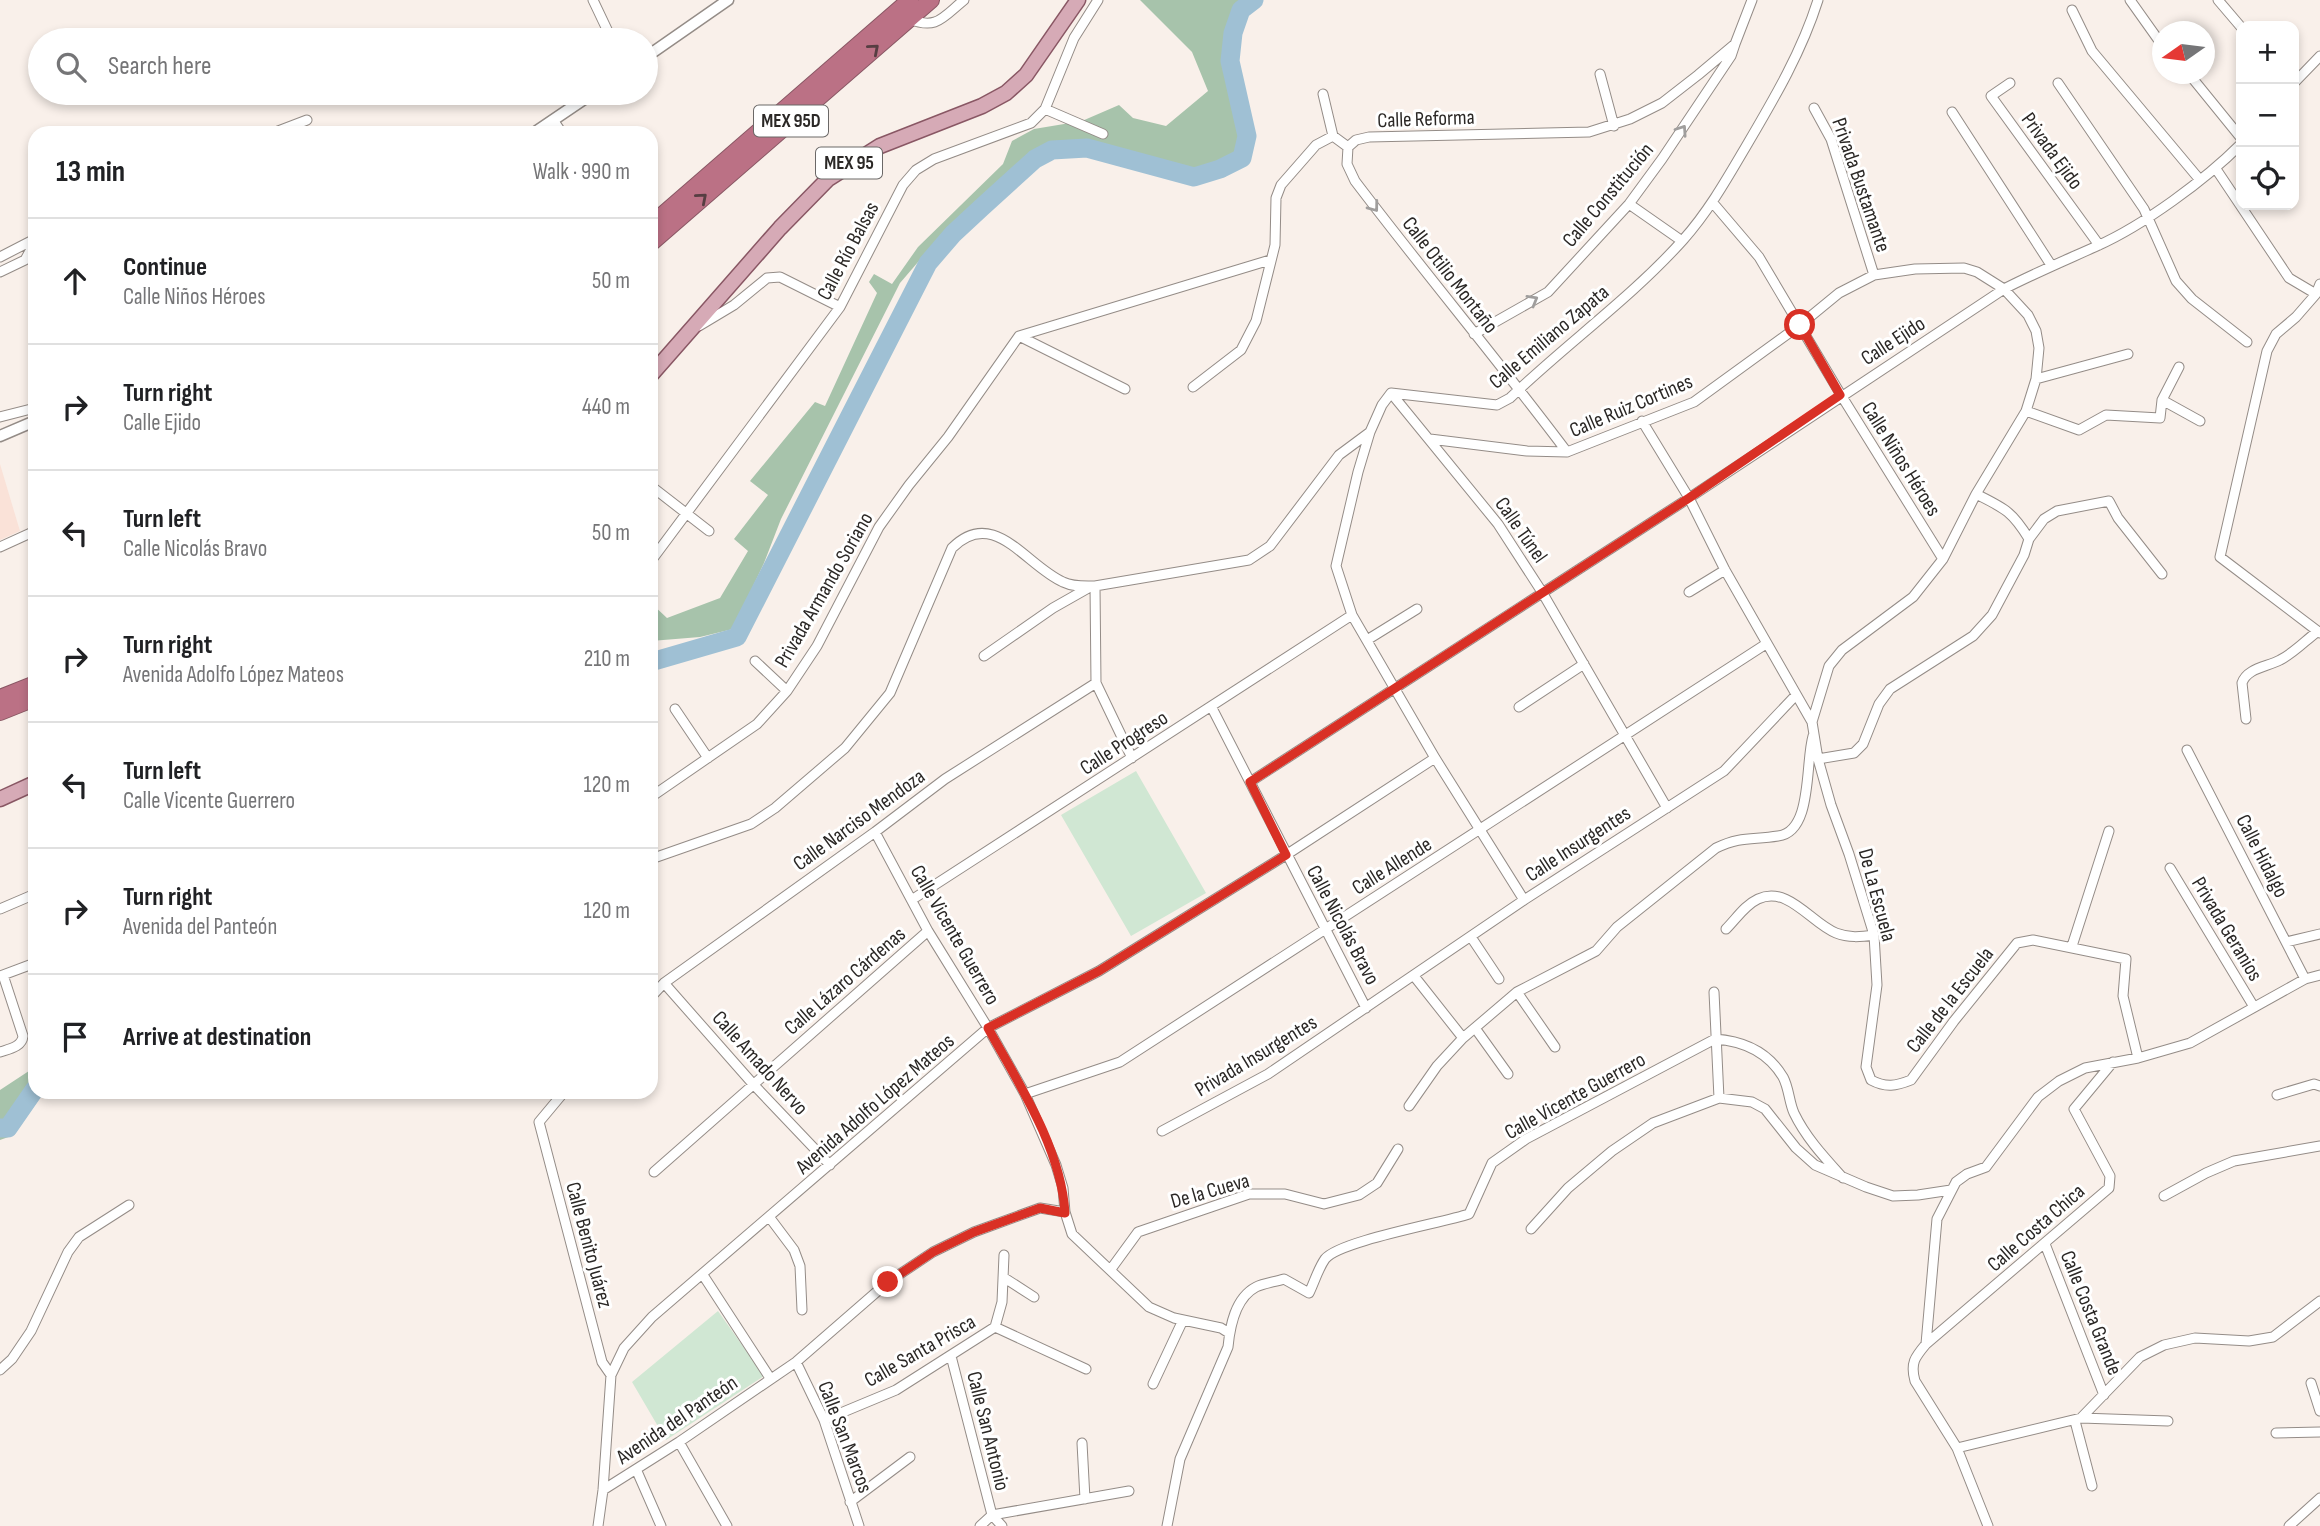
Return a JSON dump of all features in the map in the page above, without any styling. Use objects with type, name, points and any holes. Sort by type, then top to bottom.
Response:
[{"type":"highway","name":"MEX 95D","points":[[658,219],[910,0]]},
{"type":"highway","name":"MEX 95D","points":[[658,237],[931,0]]},
{"type":"highway","points":[[0,698],[28,687]]},
{"type":"highway","points":[[0,712],[28,701]]},
{"type":"main road","name":"MEX 95","points":[[658,367],[780,228],[828,179],[880,146],[982,106],[1006,93],[1026,75],[1078,0]]},
{"type":"main road","points":[[0,799],[28,786]]},
{"type":"street","points":[[593,0],[606,28]]},
{"type":"street","points":[[658,49],[728,0]]},
{"type":"street","points":[[909,19],[924,25],[938,21],[964,0]]},
{"type":"street","points":[[1098,0],[1074,38],[1045,109],[1103,134]]},
{"type":"street","name":"Calle Reforma","points":[[1348,147],[1369,137],[1589,132],[1614,126],[1662,103],[1735,44],[1752,0]]},
{"type":"street","name":"Calle Emiliano Zapata","points":[[1391,393],[1497,405],[1510,398],[1607,313],[1682,241],[1713,203],[1780,90],[1811,23],[1818,0]]},
{"type":"street","points":[[2130,0],[2152,31]]},
{"type":"street","points":[[2218,0],[2236,21]]},
{"type":"street","points":[[2072,10],[2092,51],[2200,180]]},
{"type":"street","name":"Calle Constitución","points":[[1474,334],[1548,292],[1629,204],[1731,57],[1735,44]]},
{"type":"street","points":[[2299,78],[2320,56]]},
{"type":"street","points":[[1600,74],[1614,126]]},
{"type":"street","name":"Privada Ejido","points":[[2010,83],[1991,96],[2099,245]]},
{"type":"street","points":[[2058,83],[2148,216],[2169,269],[2184,291],[2247,342]]},
{"type":"street","points":[[2197,84],[2236,132]]},
{"type":"street","points":[[1323,94],[1334,136],[1348,147]]},
{"type":"street","points":[[544,126],[575,105]]},
{"type":"street","name":"Privada Bustamante","points":[[1814,108],[1831,139],[1874,275]]},
{"type":"street","name":"Calle Río Balsas","points":[[658,551],[840,307],[903,184],[916,170],[934,159],[1031,122],[1045,109]]},
{"type":"street","points":[[1952,112],[2051,265]]},
{"type":"street","points":[[291,126],[307,120]]},
{"type":"street","points":[[553,120],[557,126]]},
{"type":"street","points":[[1193,387],[1241,350],[1256,321],[1275,245],[1276,198],[1280,185],[1317,145],[1334,136]]},
{"type":"street","name":"Calle Otilio Montaño","points":[[1348,147],[1347,164],[1355,181],[1567,452]]},
{"type":"street","name":"Calle Ejido","points":[[1250,782],[1689,498],[1840,395],[2004,289],[2099,245],[2148,216],[2216,169],[2238,147]]},
{"type":"street","points":[[2216,169],[2289,278],[2316,294]]},
{"type":"street","name":"Calle Niños Héroes","points":[[1713,203],[1759,257],[1840,395],[1943,559]]},
{"type":"street","points":[[1629,204],[1682,241]]},
{"type":"street","points":[[0,257],[28,244]]},
{"type":"street","points":[[0,272],[25,260],[28,254]]},
{"type":"street","points":[[1019,336],[1270,260]]},
{"type":"street","name":"Calle Ruiz Cortines","points":[[1430,439],[1527,451],[1567,452],[1693,402],[1800,325],[1839,293],[1874,275],[1915,269],[1964,268],[2004,289],[2028,316],[2036,331],[2039,348],[2036,379],[2025,411],[1976,494],[1943,559],[1913,597],[1842,650],[1829,666],[1812,722]]},
{"type":"street","points":[[688,333],[734,305],[767,278],[780,277],[840,307]]},
{"type":"street","points":[[2246,719],[2242,683],[2244,677],[2282,659],[2319,632],[2220,557],[2267,351],[2276,334],[2296,317],[2316,294],[2320,284]]},
{"type":"street","points":[[1019,336],[1125,389]]},
{"type":"street","name":"Privada Armando Soriano","points":[[658,792],[757,724],[787,691],[817,646],[879,527],[948,437],[1019,336]]},
{"type":"street","points":[[2036,379],[2129,354]]},
{"type":"street","points":[[2025,411],[2079,430],[2106,415],[2160,418],[2162,401],[2179,367]]},
{"type":"street","points":[[1391,393],[1382,405],[1370,432],[1336,566],[1352,615],[1435,758],[1524,900]]},
{"type":"street","name":"Calle Túnel","points":[[1391,393],[1498,524],[1542,593],[1667,808]]},
{"type":"street","points":[[2162,401],[2200,421]]},
{"type":"street","points":[[0,417],[28,410]]},
{"type":"street","points":[[1642,421],[1689,498],[1725,570],[1812,722]]},
{"type":"street","points":[[0,436],[28,424]]},
{"type":"street","points":[[658,857],[751,824],[775,808],[845,748],[890,693],[952,548],[962,538],[975,533],[990,534],[1018,549],[1061,582],[1076,586],[1093,586],[1249,560],[1270,545],[1339,455],[1370,432]]},
{"type":"street","points":[[658,491],[709,531]]},
{"type":"street","points":[[1976,494],[2016,517],[2029,539]]},
{"type":"street","points":[[1818,759],[1854,753],[1863,744],[1879,704],[1890,688],[1973,636],[1992,615],[2024,555],[2029,539],[2044,519],[2057,511],[2109,501],[2118,518],[2162,573]]},
{"type":"street","points":[[0,547],[28,534]]},
{"type":"street","points":[[1689,592],[1725,570]]},
{"type":"street","points":[[985,656],[1053,608],[1093,586]]},
{"type":"street","points":[[1093,586],[1096,683],[1132,758]]},
{"type":"street","points":[[1367,640],[1417,609]]},
{"type":"street","name":"Calle Progreso","points":[[913,899],[1352,615]]},
{"type":"street","name":"Calle Allende","points":[[1025,1094],[1120,1062],[1766,644]]},
{"type":"street","points":[[755,661],[787,691]]},
{"type":"street","points":[[1519,707],[1584,664]]},
{"type":"street","name":"Calle Narciso Mendoza","points":[[658,989],[945,779],[1096,683]]},
{"type":"street","name":"Calle Insurgentes","points":[[1366,1008],[1524,900],[1724,771],[1796,695]]},
{"type":"street","name":"Calle Nicolás Bravo","points":[[1212,708],[1366,1008]]},
{"type":"street","points":[[675,709],[708,758]]},
{"type":"street","name":"De La Escuela","points":[[1812,722],[1830,805],[1849,854],[1874,935],[1877,985],[1866,1067],[1871,1080]]},
{"type":"street","points":[[1409,1105],[1437,1066],[1464,1038],[1517,992],[1596,951],[1617,927],[1716,848],[1734,839],[1783,836],[1797,827],[1804,811],[1808,752],[1813,734]]},
{"type":"street","name":"Calle Hidalgo","points":[[2188,750],[2305,979]]},
{"type":"street","name":"Avenida Adolfo López Mateos","points":[[598,1526],[611,1375],[624,1349],[652,1317],[988,1028],[1099,971],[1286,855],[1435,758]]},
{"type":"street","points":[[2072,946],[2109,831]]},
{"type":"street","name":"Calle Vicente Guerrero","points":[[875,832],[928,931],[1025,1094],[1056,1165],[1072,1234],[1149,1307],[1183,1321],[1221,1328],[1229,1333],[1240,1300],[1256,1287],[1284,1279],[1309,1293],[1326,1257],[1348,1246],[1469,1214],[1492,1163],[1515,1147],[1715,1039]]},
{"type":"street","name":"Privada Geranios","points":[[2170,868],[2254,1007]]},
{"type":"street","points":[[1726,929],[1748,906],[1760,898],[1775,895],[1798,907],[1833,932],[1851,938],[1874,935]]},
{"type":"street","points":[[0,909],[28,897]]},
{"type":"street","name":"Calle Lázaro Cárdenas","points":[[654,1172],[928,931]]},
{"type":"street","points":[[2286,942],[2320,934]]},
{"type":"street","points":[[1471,936],[1499,979]]},
{"type":"street","name":"Calle de la Escuela","points":[[1871,1080],[1882,1086],[1911,1080],[2017,943],[2032,940],[2126,959],[2123,996],[2138,1058]]},
{"type":"street","points":[[0,1052],[18,1045],[23,1040],[1,976],[28,966]]},
{"type":"street","points":[[1926,1344],[1935,1228],[1951,1190],[1960,1177],[1986,1167],[2038,1097],[2059,1081],[2085,1068],[2190,1044],[2305,979],[2320,975]]},
{"type":"street","name":"Calle Nicolás Bravo","points":[[1413,976],[1464,1038]]},
{"type":"street","name":"Calle Amado Nervo","points":[[664,983],[753,1084],[831,1165]]},
{"type":"street","points":[[1517,992],[1555,1047]]},
{"type":"street","points":[[1714,992],[1719,1098]]},
{"type":"street","name":"Privada Insurgentes","points":[[1162,1130],[1268,1073],[1366,1008]]},
{"type":"street","points":[[1475,1028],[1508,1074]]},
{"type":"street","points":[[1715,1039],[1735,1041],[1765,1055],[1784,1078],[1794,1112],[1806,1133],[1843,1178]]},
{"type":"street","name":"Calle Costa Chica","points":[[1957,1448],[1915,1381],[1912,1369],[1916,1356],[1926,1344],[2109,1188],[2110,1176],[2074,1109],[2113,1062]]},
{"type":"street","points":[[2277,1094],[2314,1084],[2320,1086]]},
{"type":"street","points":[[1531,1229],[1568,1188],[1612,1151],[1653,1123],[1719,1098],[1752,1102],[1765,1109],[1796,1149],[1815,1165],[1843,1178],[1893,1196],[1951,1190]]},
{"type":"street","name":"Calle Benito Juárez","points":[[558,1099],[539,1122],[602,1362],[611,1375]]},
{"type":"street","name":"De la Cueva","points":[[1111,1269],[1138,1232],[1249,1194],[1285,1194],[1324,1204],[1359,1195],[1377,1183],[1398,1149]]},
{"type":"street","points":[[2164,1196],[2234,1161],[2319,1149]]},
{"type":"street","points":[[0,1370],[12,1359],[30,1331],[68,1252],[79,1237],[129,1205]]},
{"type":"street","name":"Avenida del Panteón","points":[[603,1490],[796,1362],[888,1282],[933,1252],[974,1232],[1040,1208],[1065,1213]]},
{"type":"street","points":[[770,1218],[794,1250],[800,1266],[802,1310]]},
{"type":"street","name":"Calle Costa Grande","points":[[2045,1244],[2104,1395]]},
{"type":"street","points":[[1004,1255],[1002,1301],[995,1327],[1086,1369]]},
{"type":"street","name":"Avenida del Panteón","points":[[703,1275],[770,1378]]},
{"type":"street","points":[[1003,1277],[1034,1297]]},
{"type":"street","points":[[2078,1420],[2140,1357],[2164,1345],[2195,1338],[2249,1341],[2273,1337],[2320,1301]]},
{"type":"street","points":[[1153,1384],[1183,1321]]},
{"type":"street","name":"Calle Santa Prisca","points":[[824,1420],[896,1390],[995,1327]]},
{"type":"street","points":[[1167,1526],[1180,1459],[1228,1347],[1229,1333]]},
{"type":"street","name":"Calle San Antonio","points":[[951,1356],[992,1515]]},
{"type":"street","name":"Calle San Marcos","points":[[796,1362],[824,1420],[859,1526]]},
{"type":"street","points":[[2311,1383],[2320,1411]]},
{"type":"street","points":[[2078,1420],[2092,1486]]},
{"type":"street","points":[[1988,1526],[1957,1448],[2078,1420],[2168,1421]]},
{"type":"street","points":[[2276,1433],[2320,1432]]},
{"type":"street","points":[[679,1442],[727,1526]]},
{"type":"street","points":[[1082,1443],[1085,1499]]},
{"type":"street","points":[[850,1502],[910,1457]]},
{"type":"street","points":[[636,1469],[661,1526]]},
{"type":"street","points":[[980,1526],[992,1515],[1129,1491]]},
{"type":"street","points":[[2289,1526],[2318,1498]]},
{"type":"street","points":[[992,1515],[1002,1526]]},
{"type":"shaded area","points":[[0,464],[20,531],[0,540]]},
{"type":"green space","points":[[1140,0],[1256,0],[1243,11],[1233,25],[1229,44],[1231,71],[1245,132],[1242,160],[1225,177],[1202,179],[1172,174],[1100,146],[1072,146],[1048,154],[943,233],[900,283],[781,519],[733,629],[700,637],[658,640],[658,610],[667,618],[720,598],[748,551],[734,539],[768,495],[750,481],[815,402],[825,406],[877,293],[869,282],[874,274],[892,284],[918,247],[1003,164],[1012,141],[1034,129],[1082,121],[1119,105],[1133,118],[1166,126],[1208,91],[1192,52]]},
{"type":"green space","points":[[1136,771],[1206,893],[1131,936],[1061,815]]},
{"type":"green space","points":[[28,1072],[28,1099],[39,1099],[14,1135],[0,1140],[0,1090]]},
{"type":"green space","points":[[718,1311],[764,1376],[666,1440],[632,1382]]},
{"type":"waterway","points":[[658,660],[737,637],[928,263],[953,234],[1035,159],[1052,150],[1087,148],[1194,177],[1220,169],[1242,158],[1247,136],[1230,61],[1233,33],[1241,10],[1254,0]]},
{"type":"waterway","points":[[0,1128],[8,1128],[28,1099]]},
{"type":"route","points":[[888,1282],[933,1252],[974,1232],[1040,1208],[1065,1213],[1063,1188],[1056,1165],[1025,1094],[988,1028],[1099,971],[1286,855],[1250,782],[1689,498],[1840,395],[1800,325]]}]
